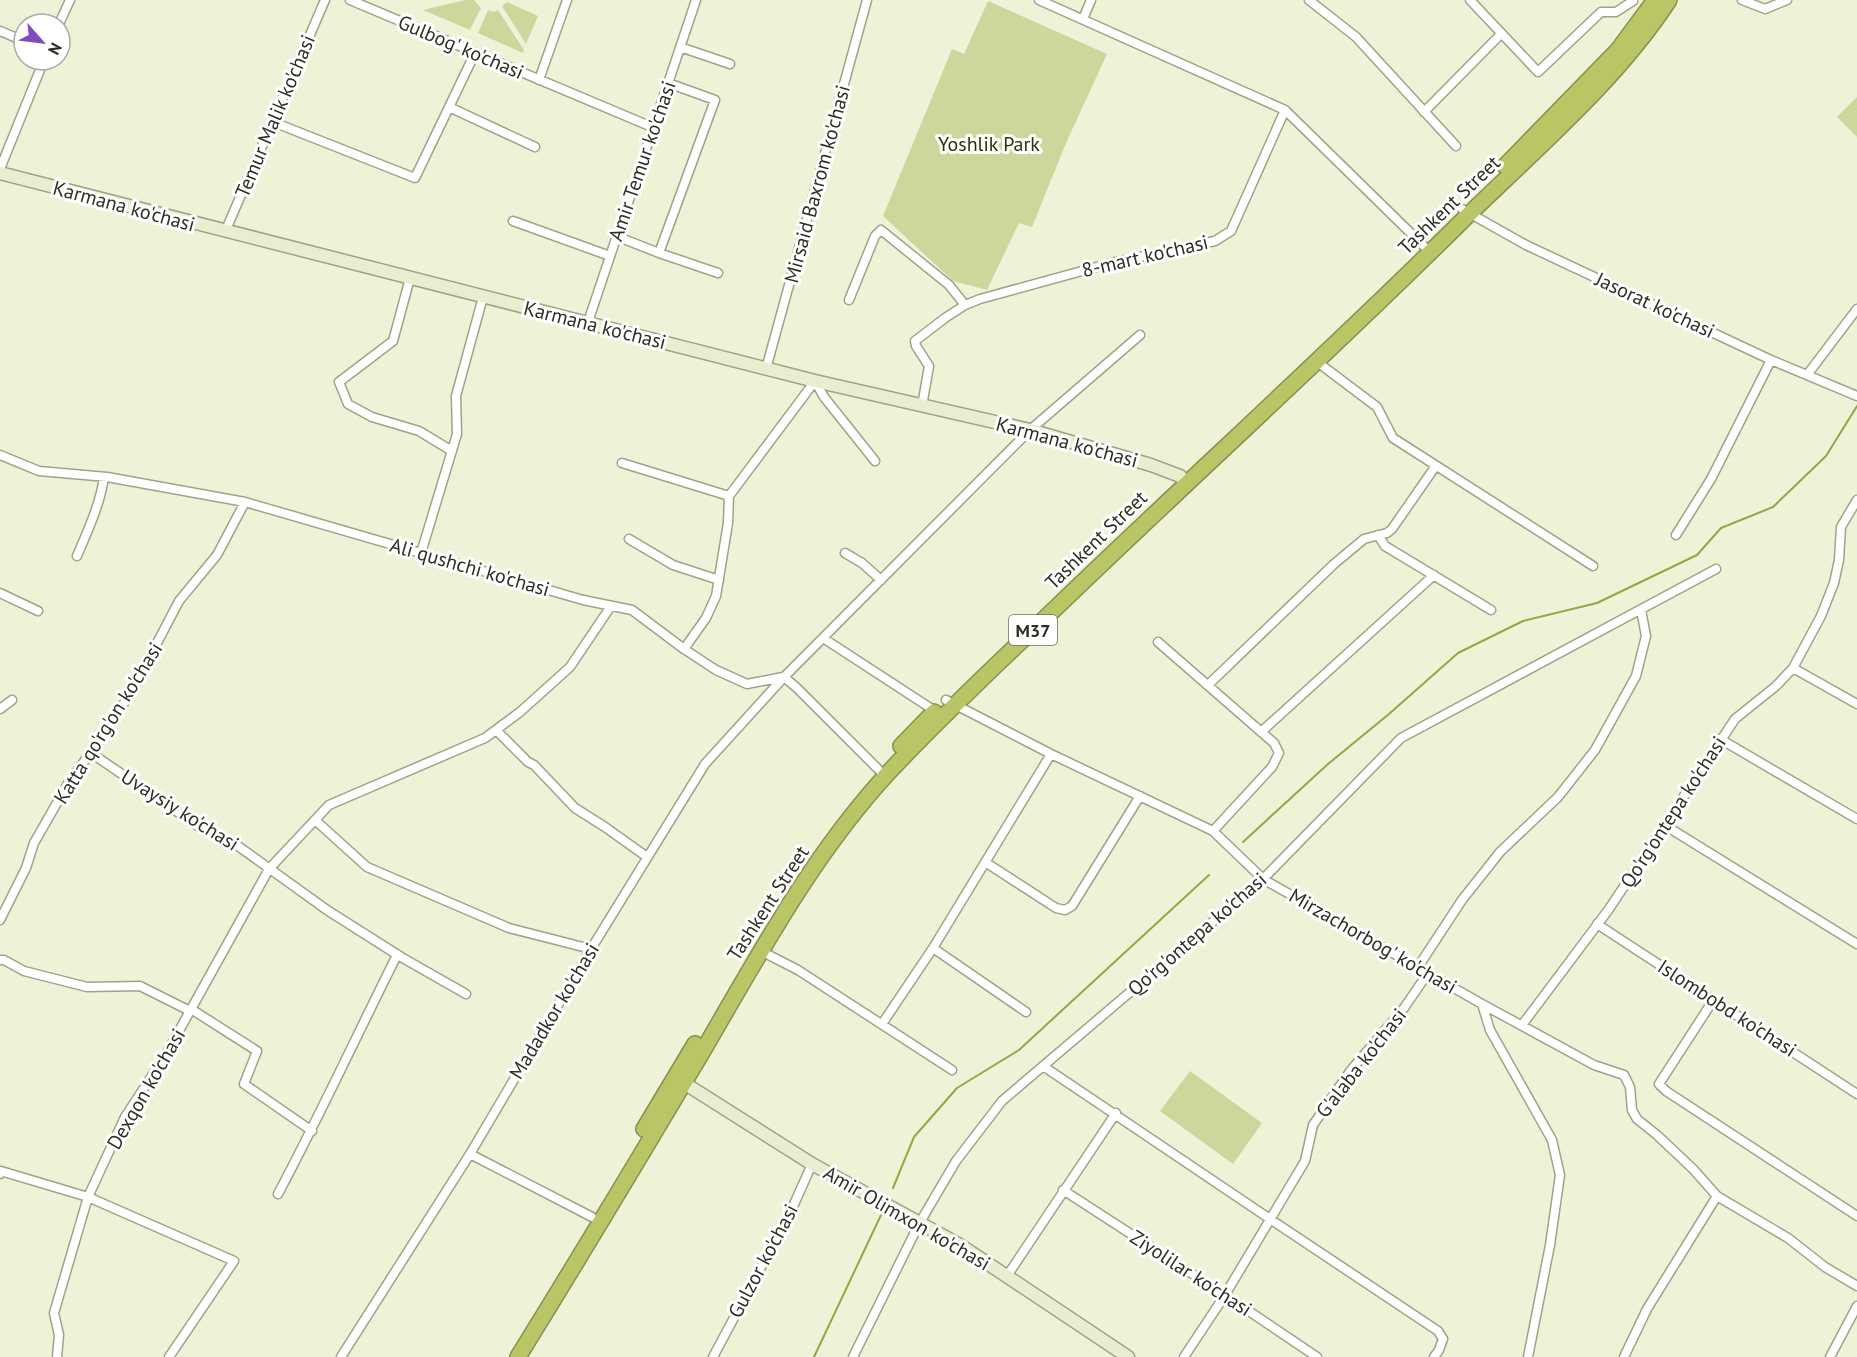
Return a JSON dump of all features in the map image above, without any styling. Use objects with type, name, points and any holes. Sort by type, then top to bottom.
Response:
[{"type":"highway","name":"Tashkent Street","points":[[1466,211],[1545,142],[1623,61],[1669,0]]},
{"type":"highway","name":"Tashkent Street","points":[[1183,479],[1316,361],[1466,211],[1618,50],[1651,6]]},
{"type":"highway","name":"Tashkent Street","points":[[518,1357],[781,900],[829,831],[945,705],[1428,249]]},
{"type":"highway","name":"Tashkent Street","points":[[506,1357],[761,951],[788,904],[882,772]]},
{"type":"main road","name":"Karmana ko'chasi","points":[[0,171],[225,232],[588,322],[766,369],[1030,430],[1151,465],[1183,479]]},
{"type":"main road","name":"Amir Olimxon ko'chasi","points":[[679,1080],[812,1164],[960,1245],[1128,1357]]},
{"type":"street","name":"Temur Malik ko'chasi","points":[[225,232],[325,0]]},
{"type":"street","name":"Gulbog' ko'chasi","points":[[350,0],[652,127]]},
{"type":"street","name":"Gulbog' ko'chasi","points":[[539,80],[567,0]]},
{"type":"street","name":"Amir Temur ko'chasi","points":[[588,322],[696,0]]},
{"type":"street","name":"Mirsaid Baxrom ko'chasi","points":[[766,369],[867,0]]},
{"type":"street","points":[[1039,0],[1286,110],[1428,249]]},
{"type":"street","points":[[1083,19],[1091,0]]},
{"type":"street","points":[[1309,0],[1356,37],[1456,146]]},
{"type":"street","points":[[1470,0],[1538,72],[1602,12],[1616,12],[1632,0],[1651,6]]},
{"type":"street","points":[[1743,0],[1765,9],[1787,0]]},
{"type":"street","points":[[1424,112],[1501,34]]},
{"type":"street","points":[[680,47],[730,64]]},
{"type":"street","points":[[273,122],[415,178],[475,53]]},
{"type":"street","points":[[0,171],[39,72]]},
{"type":"street","points":[[659,253],[715,100],[668,82]]},
{"type":"street","points":[[449,107],[535,147]]},
{"type":"street","name":"8-mart ko'chasi","points":[[922,406],[929,366],[915,341],[965,306],[980,299],[1111,262],[1215,241],[1231,231],[1286,110]]},
{"type":"street","name":"Jasorat ko'chasi","points":[[1466,211],[1526,245],[1771,360],[1854,394]]},
{"type":"street","points":[[513,221],[610,256]]},
{"type":"street","points":[[849,300],[875,236],[881,230],[888,233],[949,285],[965,306]]},
{"type":"street","points":[[616,236],[718,273]]},
{"type":"street","points":[[410,278],[393,340],[339,382],[348,404],[372,417],[418,431],[452,451]]},
{"type":"street","points":[[421,553],[457,434],[456,396],[483,297]]},
{"type":"street","points":[[1807,375],[1857,309]]},
{"type":"street","name":"Madadkor ko'chasi","points":[[341,1357],[470,1154],[591,949],[705,764],[784,677],[1030,430],[1140,335]]},
{"type":"street","points":[[1676,535],[1711,479],[1771,360]]},
{"type":"street","points":[[1316,361],[1377,407],[1393,438],[1593,566]]},
{"type":"street","points":[[684,649],[706,618],[716,596],[728,523],[729,496],[815,381],[824,397],[875,461]]},
{"type":"street","name":"Ali qushchi ko'chasi","points":[[0,455],[39,471],[104,477],[245,502],[583,600],[632,610],[716,670],[747,684],[784,677]]},
{"type":"street","points":[[622,463],[729,496]]},
{"type":"street","points":[[1208,685],[1334,564],[1364,539],[1387,533],[1392,529],[1435,466]]},
{"type":"street","points":[[77,556],[96,509],[104,477]]},
{"type":"street","name":"Qo'rg'ontepa ko'chasi","points":[[1522,1025],[1609,909],[1735,719],[1776,686],[1793,668],[1821,616],[1834,583],[1839,560],[1841,527],[1857,500]]},
{"type":"street","name":"Katta qo'rg'on ko'chasi","points":[[0,920],[26,868],[34,843],[70,780],[91,753],[133,689],[179,601],[217,555],[245,502]]},
{"type":"street","points":[[1378,535],[1385,546],[1491,610]]},
{"type":"street","points":[[629,539],[673,565],[719,580]]},
{"type":"street","points":[[845,553],[862,563],[881,580]]},
{"type":"street","name":"Qo'rg'ontepa ko'chasi","points":[[853,1357],[919,1224],[956,1161],[1002,1101],[1263,879],[1401,738],[1716,569]]},
{"type":"street","points":[[1261,732],[1434,575]]},
{"type":"street","points":[[0,593],[38,611]]},
{"type":"street","name":"Dexqon ko'chasi","points":[[57,1357],[59,1335],[54,1313],[88,1197],[125,1117],[165,1056],[268,869],[329,805],[485,738],[520,712],[570,667],[611,606]]},
{"type":"street","points":[[1418,967],[1462,900],[1500,852],[1558,797],[1595,750],[1636,676],[1646,636],[1641,610]]},
{"type":"street","name":"Mirzachorbog' ko'chasi","points":[[823,638],[945,705],[1213,831],[1263,879],[1482,1004],[1594,1065],[1624,1076],[1630,1087],[1632,1110],[1637,1119],[1657,1135],[1717,1196],[1788,1238],[1825,1267],[1857,1286]]},
{"type":"street","points":[[1158,642],[1274,743],[1279,753],[1272,767],[1213,831]]},
{"type":"street","points":[[1793,668],[1857,704]]},
{"type":"street","points":[[784,677],[882,772]]},
{"type":"street","points":[[0,709],[12,700]]},
{"type":"street","points":[[496,730],[575,808],[647,857]]},
{"type":"street","points":[[1720,739],[1857,819]]},
{"type":"street","name":"Uvaysiy ko'chasi","points":[[91,753],[198,826],[238,846],[327,910],[397,955],[465,994]]},
{"type":"street","points":[[882,1024],[933,948],[1051,753]]},
{"type":"street","points":[[985,862],[1056,908],[1065,910],[1072,906],[1140,796]]},
{"type":"street","points":[[315,820],[367,867],[509,928],[591,949]]},
{"type":"street","points":[[1666,826],[1857,945]]},
{"type":"street","name":"Islombobd ko'chasi","points":[[1597,924],[1857,1094]]},
{"type":"street","points":[[933,948],[1026,1012]]},
{"type":"street","points":[[761,951],[798,970],[952,1070]]},
{"type":"street","points":[[278,1194],[312,1131],[397,955]]},
{"type":"street","points":[[0,960],[24,971],[87,987],[140,986],[190,1010],[257,1051],[244,1084],[312,1131]]},
{"type":"street","name":"G'alaba ko'chasi","points":[[1184,1357],[1305,1161],[1313,1125],[1351,1070],[1392,1023],[1428,973]]},
{"type":"street","points":[[1714,999],[1659,1083],[1666,1091],[1857,1216]]},
{"type":"street","points":[[1482,1004],[1490,1030],[1552,1140],[1560,1175],[1550,1245],[1528,1357]]},
{"type":"street","points":[[1043,1066],[1438,1331],[1443,1339],[1434,1357]]},
{"type":"street","points":[[1007,1276],[1116,1113]]},
{"type":"street","points":[[470,1154],[592,1217]]},
{"type":"street","name":"Gulzor ko'chasi","points":[[713,1357],[791,1211],[812,1164]]},
{"type":"street","points":[[0,1174],[1,1171],[88,1197],[234,1261],[169,1357]]},
{"type":"street","name":"Ziyolilar ko'chasi","points":[[1063,1190],[1225,1294],[1317,1357]]},
{"type":"street","points":[[1624,1357],[1647,1309],[1717,1196]]},
{"type":"street","points":[[1830,1357],[1857,1306]]},
{"type":"green space","points":[[474,0],[481,8],[470,30],[423,10]]},
{"type":"green space","name":"Yoshlik Park","points":[[988,1],[1107,54],[1066,143],[1032,227],[1019,223],[987,290],[953,281],[883,216],[952,49],[964,54]]},
{"type":"green space","points":[[507,2],[538,16],[526,44],[502,6]]},
{"type":"green space","points":[[488,10],[494,12],[498,10],[524,50],[523,53],[478,33]]},
{"type":"green space","points":[[1857,97],[1857,137],[1837,117]]},
{"type":"green space","points":[[1190,1071],[1262,1123],[1233,1164],[1160,1111]]},
{"type":"waterway","points":[[1243,842],[1328,764],[1458,653],[1523,621],[1597,603],[1697,555],[1721,528],[1773,507],[1826,456],[1857,406]]},
{"type":"waterway","points":[[893,1188],[914,1137],[957,1088],[1019,1050],[1209,875]]},
{"type":"waterway","points":[[814,1357],[881,1215]]}]
